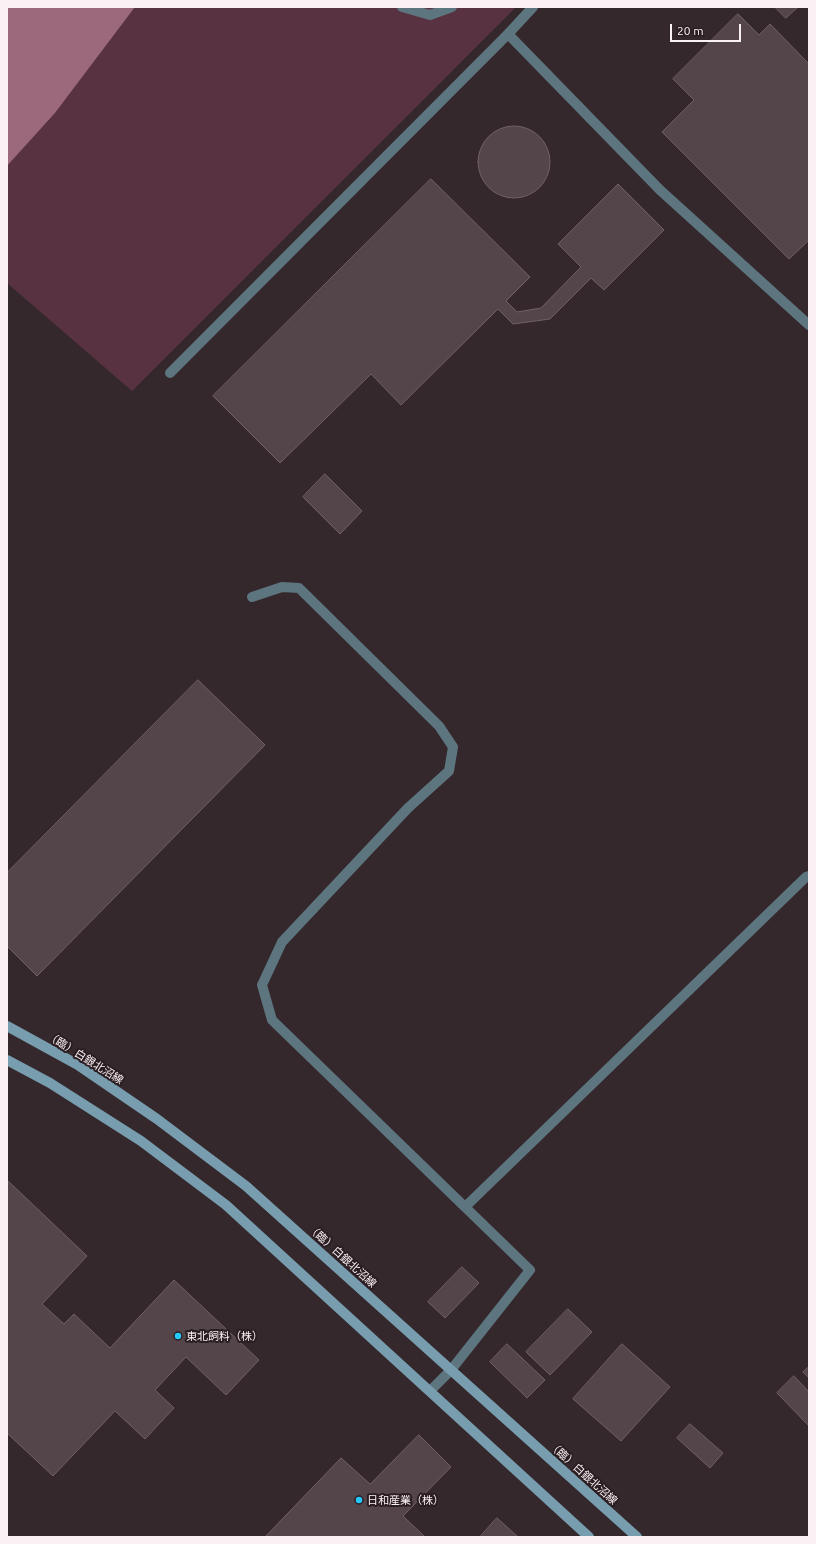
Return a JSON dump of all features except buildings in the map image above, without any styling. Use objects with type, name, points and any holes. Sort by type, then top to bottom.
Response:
[{"type":"street","points":[[402,7],[430,15],[452,7]]},
{"type":"street","points":[[170,373],[508,34],[533,7]]},
{"type":"street","points":[[508,34],[660,190],[809,326]]},
{"type":"street","points":[[252,598],[282,587],[299,588],[439,726],[453,747],[449,771],[408,808],[282,942],[262,985],[272,1020],[530,1270],[451,1370],[430,1392]]},
{"type":"street","points":[[466,1207],[806,876],[809,876]]},
{"type":"street","name":"（臨）白銀北沼線","points":[[7,1026],[78,1065],[157,1119],[246,1186],[637,1537]]},
{"type":"street","points":[[7,1060],[50,1083],[141,1141],[226,1205],[589,1537]]},
{"type":"shaded area","points":[[7,7],[135,7],[55,113],[7,166]]},
{"type":"shaded area","points":[[135,7],[516,7],[132,391],[7,283],[7,166],[55,113]]},
{"type":"place","name":"東北飼料（株）","points":[[178,1336]]},
{"type":"place","name":"日和産業（株）","points":[[359,1500]]}]
